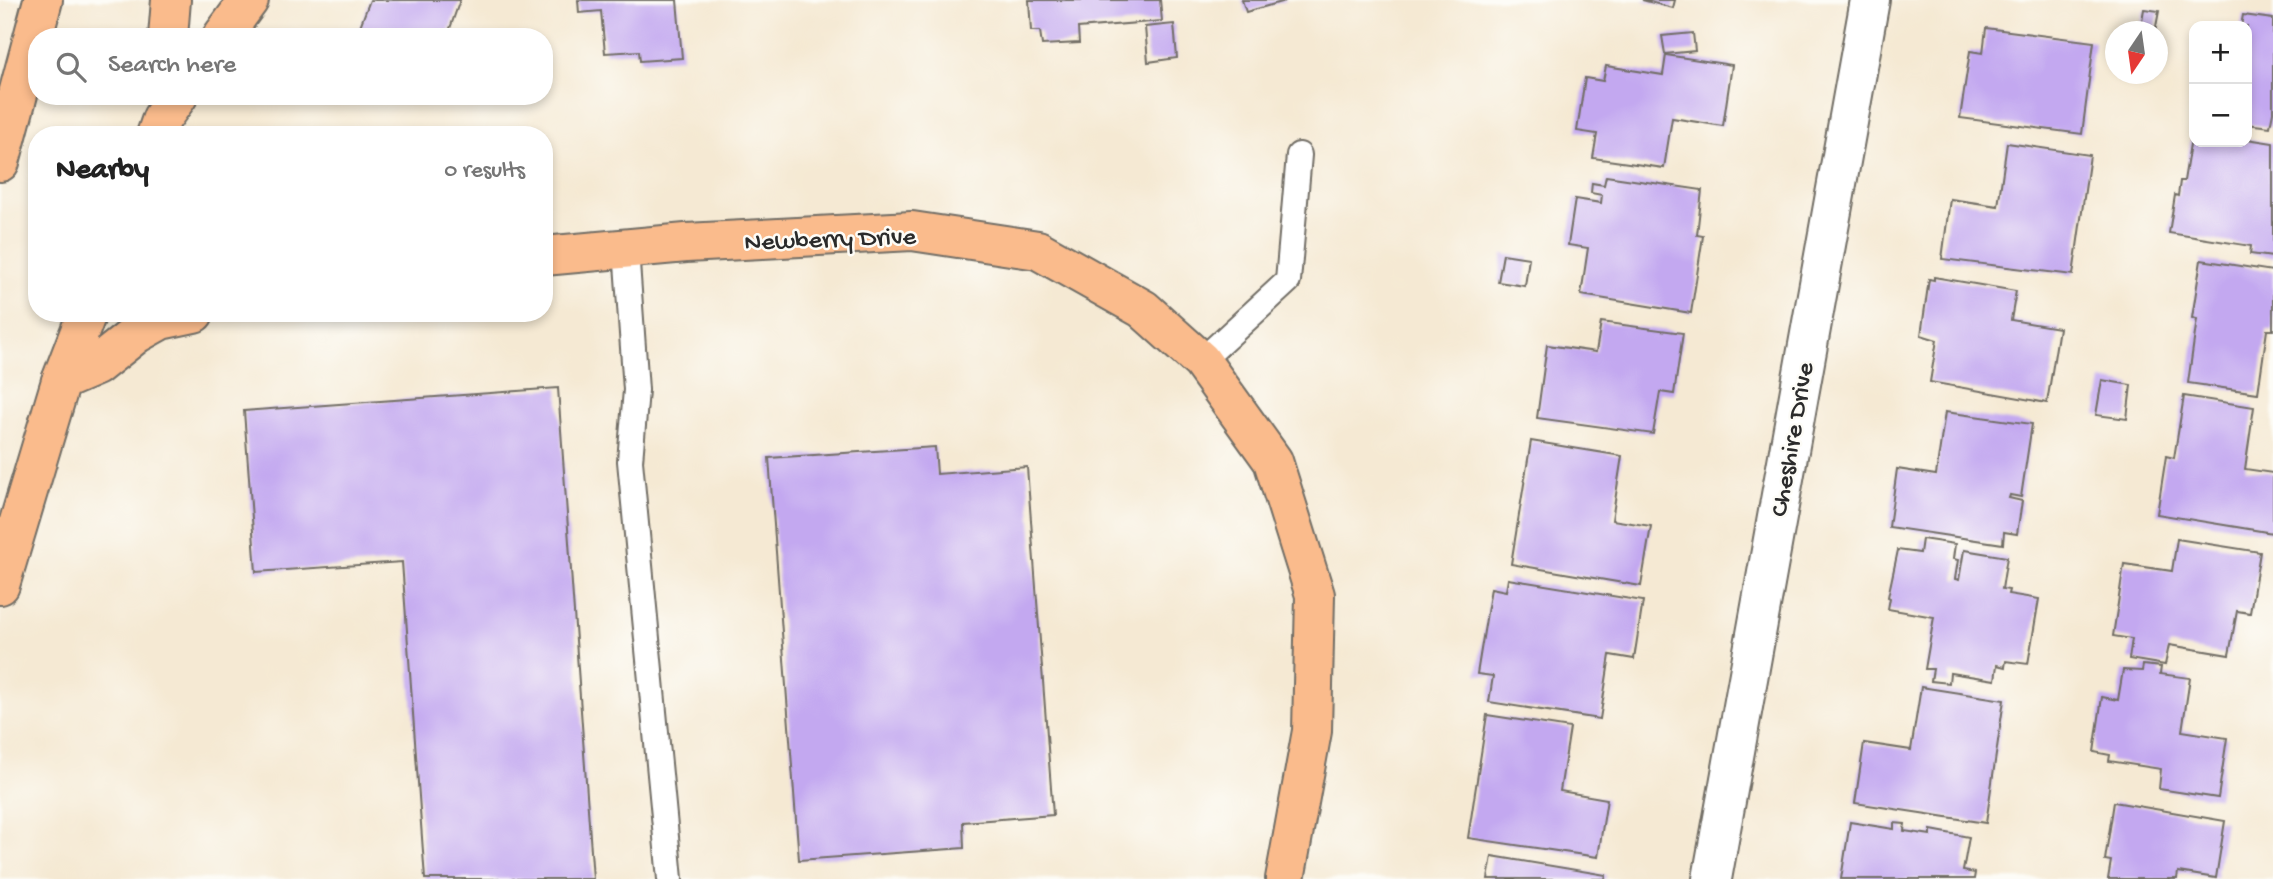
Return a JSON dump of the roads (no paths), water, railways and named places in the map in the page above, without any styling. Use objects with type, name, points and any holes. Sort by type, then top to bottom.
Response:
[{"type":"main road","points":[[36,28],[43,0]]},
{"type":"main road","points":[[169,28],[171,0]]},
{"type":"main road","points":[[229,28],[249,0]]},
{"type":"main road","points":[[0,163],[28,57]]},
{"type":"main road","name":"Newberry Drive","points":[[553,255],[912,231],[1038,250],[1143,309],[1201,361],[1273,461],[1315,595],[1312,731],[1285,879]]},
{"type":"main road","points":[[0,585],[61,381],[84,322]]},
{"type":"main road","points":[[61,381],[96,366],[136,334],[157,322]]},
{"type":"street","name":"Cheshire Drive","points":[[1712,879],[1870,0]]},
{"type":"lane","points":[[1201,361],[1288,281],[1299,155]]},
{"type":"lane","points":[[626,249],[636,390],[630,461],[670,879]]}]
